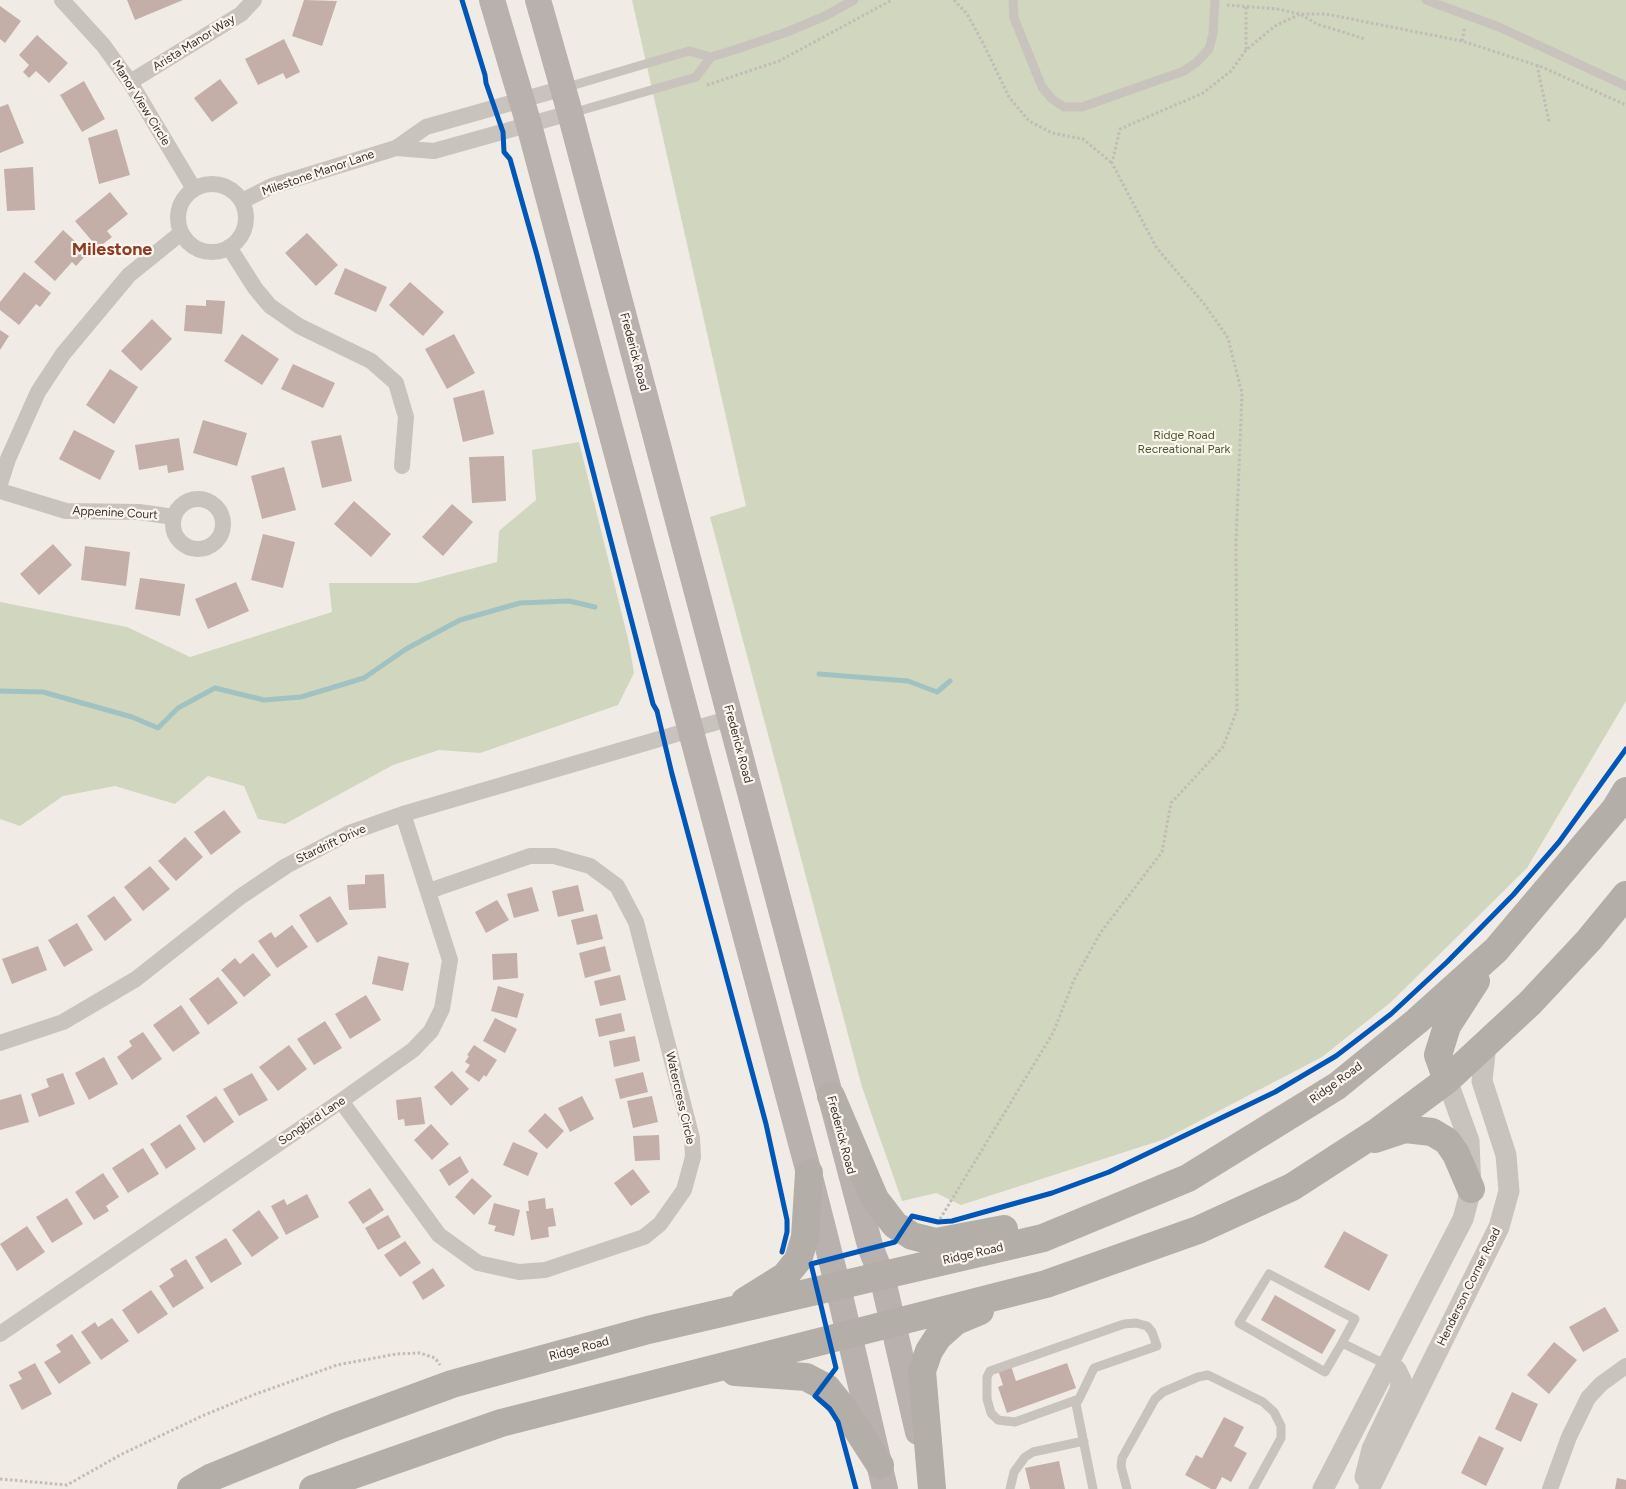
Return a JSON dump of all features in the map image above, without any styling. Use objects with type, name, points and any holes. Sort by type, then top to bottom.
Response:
[{"type":"highway","name":"Ridge Road","points":[[191,1489],[210,1478],[326,1431],[452,1384],[648,1330],[1043,1238],[1188,1178],[1337,1086],[1417,1021],[1496,950],[1616,809],[1626,791]]},
{"type":"highway","points":[[931,1489],[922,1370],[929,1351],[938,1337],[956,1321],[1046,1284],[1198,1230],[1292,1187],[1357,1144],[1447,1080],[1530,1003],[1582,947],[1626,895]]},
{"type":"highway","points":[[1447,1080],[1438,1055],[1447,1026],[1496,950]]},
{"type":"highway","points":[[831,1096],[875,1199],[895,1225],[912,1236],[936,1242],[1128,1204]]},
{"type":"highway","points":[[1357,1144],[1405,1129],[1432,1132],[1447,1141],[1456,1154],[1471,1189]]},
{"type":"highway","points":[[725,1313],[784,1276],[798,1260],[805,1237],[809,1173]]},
{"type":"highway","points":[[313,1489],[501,1423],[1046,1284]]},
{"type":"highway","points":[[709,1371],[806,1377],[822,1385],[843,1408],[882,1477]]},
{"type":"main road","points":[[492,0],[530,124],[809,1173],[838,1287],[882,1477]]},
{"type":"main road","name":"Frederick Road","points":[[538,0],[564,88],[871,1249],[882,1276],[931,1489]]},
{"type":"street","name":"Manor View Circle","points":[[62,0],[103,45],[130,82],[194,189]]},
{"type":"street","name":"Arista Manor Way","points":[[130,82],[241,14],[254,0]]},
{"type":"street","name":"Milestone Manor Lane","points":[[242,201],[281,183],[396,148],[426,126],[564,88]]},
{"type":"street","name":"Milestone Manor Lane","points":[[396,148],[434,152],[570,113]]},
{"type":"street","points":[[209,184],[226,186],[242,201],[245,210],[245,227],[236,242],[229,247],[220,251],[202,251],[194,247],[181,233],[178,214],[180,204],[194,189],[209,184]]},
{"type":"street","points":[[0,484],[8,459],[38,392],[63,354],[129,275],[181,233]]},
{"type":"street","points":[[229,247],[255,288],[270,306],[299,326],[371,361],[396,383],[406,417],[402,466]]},
{"type":"street","name":"Appenine Court","points":[[0,491],[66,511],[139,512],[174,517]]},
{"type":"street","name":"Stardrift Drive","points":[[0,1043],[63,1022],[136,980],[240,897],[286,866],[349,833],[403,814],[731,718]]},
{"type":"street","name":"Songbird Lane","points":[[0,1334],[414,1050],[431,1031],[442,1009],[450,960],[403,814]]},
{"type":"street","name":"Watercress Circle","points":[[341,1101],[439,1235],[478,1263],[519,1272],[545,1270],[644,1236],[660,1224],[684,1190],[693,1157],[692,1138],[636,922],[617,886],[590,866],[554,856],[530,856],[429,891]]},
{"type":"street","name":"Henderson Corner Road","points":[[1369,1489],[1499,1227],[1509,1191],[1506,1155],[1482,1081],[1486,1044]]},
{"type":"street","points":[[1323,1489],[1463,1219],[1471,1189],[1469,1141],[1447,1080]]},
{"type":"street","points":[[1362,1489],[1372,1449],[1400,1390],[1401,1380],[1396,1370],[1387,1366]]},
{"type":"street","points":[[1550,1489],[1569,1437],[1588,1398],[1601,1384],[1626,1366]]},
{"type":"lane","points":[[564,88],[689,51],[710,57],[788,32],[825,16],[854,0]]},
{"type":"lane","points":[[1013,0],[1014,18],[1042,87],[1052,99],[1064,107],[1082,107],[1184,71],[1198,62],[1209,49],[1213,34],[1215,0]]},
{"type":"lane","points":[[1426,0],[1498,26],[1626,86]]},
{"type":"lane","points":[[570,113],[696,77],[710,57]]},
{"type":"lane","points":[[1269,1274],[1354,1319],[1342,1343],[1326,1372],[1239,1323],[1269,1274]]},
{"type":"lane","points":[[1079,1399],[1015,1422],[998,1420],[991,1413],[987,1399],[987,1377],[990,1371],[1124,1324],[1136,1323],[1146,1326],[1152,1332],[1157,1346],[1094,1368],[1079,1399],[1076,1404],[1093,1489]]},
{"type":"lane","points":[[1342,1343],[1387,1366]]},
{"type":"lane","points":[[1127,1489],[1121,1466],[1122,1458],[1155,1399],[1162,1392],[1198,1376],[1208,1375],[1264,1402],[1274,1412],[1281,1426],[1281,1438],[1253,1489]]},
{"type":"lane","points":[[1010,1489],[1014,1472],[1024,1457],[1033,1452],[1084,1441]]},
{"type":"path","points":[[700,87],[779,61],[892,0]]},
{"type":"path","points":[[945,1222],[935,1221],[1053,1032],[1074,980],[1101,932],[1162,852],[1171,803],[1223,747],[1237,710],[1236,542],[1242,393],[1228,338],[1156,247],[1112,163],[1083,139],[1052,134],[1029,121],[1009,97],[967,14],[954,0]]},
{"type":"path","points":[[1226,5],[1277,9],[1300,14],[1326,14],[1462,41],[1537,65],[1626,106]]},
{"type":"path","points":[[1246,7],[1246,50]]},
{"type":"path","points":[[1112,163],[1120,129],[1203,93],[1231,71],[1246,50],[1275,26],[1300,14]]},
{"type":"path","points":[[1300,14],[1317,24],[1365,39]]},
{"type":"path","points":[[1462,41],[1465,26]]},
{"type":"path","points":[[1537,65],[1549,122]]},
{"type":"path","points":[[0,1479],[67,1485],[122,1454],[202,1416],[252,1395],[337,1365],[396,1354],[420,1353],[435,1358],[452,1384]]},
{"type":"green space","name":"Ridge Road Recreational Park","points":[[632,0],[1626,0],[1626,701],[1527,868],[1391,1002],[1322,1057],[1165,1139],[961,1205],[936,1193],[902,1201],[862,1087],[710,517],[746,506]]},
{"type":"green space","points":[[579,442],[629,643],[634,673],[618,705],[480,753],[439,750],[393,765],[285,824],[258,819],[244,786],[208,776],[175,804],[115,786],[63,796],[20,826],[0,819],[0,602],[127,627],[190,657],[332,612],[329,583],[417,583],[497,562],[499,531],[536,500],[532,450]]},
{"type":"building","points":[[127,0],[183,0],[135,20]]},
{"type":"building","points":[[304,0],[337,1],[322,46],[292,36]]},
{"type":"building","points":[[0,6],[21,21],[5,43],[0,39]]},
{"type":"building","points":[[37,35],[68,63],[49,83],[36,71],[29,78],[23,72],[29,65],[19,55]]},
{"type":"building","points":[[284,39],[300,72],[286,79],[283,73],[258,85],[245,59]]},
{"type":"building","points":[[220,79],[238,103],[212,122],[194,98]]},
{"type":"building","points":[[84,81],[105,119],[82,132],[60,95]]},
{"type":"building","points":[[8,104],[24,143],[0,153],[0,107]]},
{"type":"building","points":[[117,129],[130,175],[99,184],[88,138]]},
{"type":"building","points":[[33,167],[35,210],[7,211],[4,169]]},
{"type":"building","points":[[110,192],[128,214],[107,231],[112,237],[98,248],[75,221]]},
{"type":"building","points":[[63,230],[88,253],[76,266],[72,262],[55,281],[34,262]]},
{"type":"building","points":[[307,233],[338,265],[316,286],[285,253]]},
{"type":"building","points":[[345,268],[387,287],[376,312],[334,294]]},
{"type":"building","points":[[24,272],[51,293],[40,307],[36,304],[19,325],[0,310],[0,302]]},
{"type":"building","points":[[410,282],[444,312],[423,336],[389,305]]},
{"type":"building","points":[[206,300],[225,301],[222,334],[184,331],[186,305],[206,306]]},
{"type":"building","points":[[152,319],[172,339],[141,371],[121,351]]},
{"type":"building","points":[[0,330],[9,336],[0,350]]},
{"type":"building","points":[[242,334],[279,359],[262,385],[224,361]]},
{"type":"building","points":[[454,334],[475,373],[447,389],[425,349]]},
{"type":"building","points":[[293,364],[335,383],[323,408],[281,389]]},
{"type":"building","points":[[110,369],[138,387],[114,424],[86,405]]},
{"type":"building","points":[[484,390],[494,434],[463,442],[453,398]]},
{"type":"building","points":[[203,420],[247,433],[237,466],[193,453]]},
{"type":"building","points":[[74,430],[115,451],[100,480],[59,459]]},
{"type":"building","points":[[341,435],[352,481],[322,488],[311,441]]},
{"type":"building","points":[[179,438],[184,470],[168,473],[167,465],[139,470],[135,445]]},
{"type":"building","points":[[504,456],[506,501],[472,503],[469,457]]},
{"type":"building","points":[[284,467],[296,510],[262,519],[251,476]]},
{"type":"building","points":[[354,501],[391,534],[371,557],[334,524]]},
{"type":"building","points":[[452,504],[473,522],[443,556],[422,537]]},
{"type":"building","points":[[263,534],[295,542],[283,588],[251,580]]},
{"type":"building","points":[[53,544],[72,565],[39,595],[20,574]]},
{"type":"building","points":[[85,546],[130,552],[126,586],[81,580]]},
{"type":"building","points":[[140,578],[185,584],[180,616],[135,609]]},
{"type":"building","points":[[236,582],[249,611],[208,629],[195,599]]},
{"type":"building","points":[[224,810],[241,832],[211,855],[194,832]]},
{"type":"building","points":[[185,837],[203,857],[176,881],[158,861]]},
{"type":"building","points":[[150,866],[170,889],[143,911],[124,887]]},
{"type":"building","points":[[384,874],[386,908],[349,910],[347,885],[365,884],[365,875]]},
{"type":"building","points":[[578,885],[584,911],[558,917],[552,891]]},
{"type":"building","points":[[532,887],[539,911],[514,918],[507,894]]},
{"type":"building","points":[[114,896],[132,920],[105,941],[87,916]]},
{"type":"building","points":[[330,896],[348,924],[317,943],[299,915]]},
{"type":"building","points":[[497,900],[509,920],[486,933],[475,912]]},
{"type":"building","points":[[597,914],[603,939],[577,945],[571,920]]},
{"type":"building","points":[[77,923],[93,950],[64,967],[48,940]]},
{"type":"building","points":[[292,925],[308,947],[277,968],[258,941],[271,932],[275,938]]},
{"type":"building","points":[[38,946],[47,970],[12,984],[2,959]]},
{"type":"building","points":[[605,946],[611,971],[585,978],[579,953]]},
{"type":"building","points":[[253,953],[271,975],[244,997],[221,970],[235,958],[240,964]]},
{"type":"building","points":[[517,953],[518,978],[493,980],[492,954]]},
{"type":"building","points":[[378,956],[409,963],[403,991],[372,984]]},
{"type":"building","points":[[620,975],[626,1000],[600,1006],[594,981]]},
{"type":"building","points":[[218,977],[238,1003],[208,1025],[189,999]]},
{"type":"building","points":[[498,986],[524,994],[517,1018],[491,1011]]},
{"type":"building","points":[[366,995],[381,1020],[350,1039],[335,1014]]},
{"type":"building","points":[[181,1005],[200,1033],[173,1052],[153,1025]]},
{"type":"building","points":[[621,1013],[625,1031],[599,1037],[595,1019]]},
{"type":"building","points":[[495,1018],[517,1029],[505,1053],[483,1041]]},
{"type":"building","points":[[325,1021],[342,1048],[314,1065],[297,1039]]},
{"type":"building","points":[[143,1032],[162,1059],[132,1080],[117,1057],[132,1046],[129,1041]]},
{"type":"building","points":[[635,1036],[640,1061],[614,1067],[609,1041]]},
{"type":"building","points":[[289,1045],[307,1069],[278,1091],[259,1067]]},
{"type":"building","points":[[474,1045],[497,1060],[486,1077],[484,1075],[479,1082],[465,1072],[470,1065],[465,1062],[469,1056],[467,1055]]},
{"type":"building","points":[[104,1057],[118,1084],[89,1100],[75,1073]]},
{"type":"building","points":[[452,1071],[469,1089],[451,1106],[434,1087]]},
{"type":"building","points":[[643,1072],[648,1092],[620,1099],[615,1079]]},
{"type":"building","points":[[63,1073],[75,1104],[39,1117],[31,1094],[49,1087],[46,1079]]},
{"type":"building","points":[[252,1073],[268,1100],[239,1116],[223,1089]]},
{"type":"building","points":[[21,1094],[29,1122],[0,1130],[0,1100]]},
{"type":"building","points":[[216,1096],[234,1122],[204,1143],[186,1116]]},
{"type":"building","points":[[582,1096],[594,1119],[570,1132],[558,1108]]},
{"type":"building","points":[[652,1096],[658,1122],[633,1128],[627,1101]]},
{"type":"building","points":[[421,1097],[425,1124],[405,1126],[404,1119],[398,1120],[396,1100]]},
{"type":"building","points":[[545,1113],[564,1131],[547,1149],[528,1131]]},
{"type":"building","points":[[180,1124],[196,1149],[166,1169],[150,1144]]},
{"type":"building","points":[[431,1124],[449,1144],[432,1160],[414,1140]]},
{"type":"building","points":[[659,1135],[660,1160],[635,1161],[633,1136]]},
{"type":"building","points":[[513,1142],[538,1153],[528,1176],[503,1165]]},
{"type":"building","points":[[143,1148],[159,1174],[128,1193],[112,1168]]},
{"type":"building","points":[[460,1156],[469,1172],[449,1186],[439,1170]]},
{"type":"building","points":[[633,1169],[650,1192],[631,1206],[614,1183]]},
{"type":"building","points":[[103,1173],[119,1197],[106,1206],[109,1211],[94,1220],[75,1192]]},
{"type":"building","points":[[472,1178],[492,1196],[474,1215],[455,1197]]},
{"type":"building","points":[[370,1188],[384,1210],[363,1224],[348,1202]]},
{"type":"building","points":[[307,1194],[319,1217],[286,1235],[271,1206],[284,1199],[287,1205]]},
{"type":"building","points":[[67,1198],[83,1224],[52,1243],[36,1217]]},
{"type":"building","points":[[545,1198],[546,1209],[553,1208],[556,1226],[548,1227],[549,1237],[531,1240],[526,1211],[529,1211],[528,1201]]},
{"type":"building","points":[[494,1203],[520,1210],[514,1236],[494,1231],[496,1226],[488,1224]]},
{"type":"building","points":[[259,1210],[279,1238],[252,1257],[232,1230]]},
{"type":"building","points":[[388,1215],[401,1237],[378,1250],[365,1228]]},
{"type":"building","points":[[27,1226],[45,1252],[17,1271],[0,1244]]},
{"type":"building","points":[[1344,1231],[1388,1255],[1369,1291],[1324,1267]]},
{"type":"building","points":[[226,1238],[242,1264],[211,1283],[195,1257]]},
{"type":"building","points":[[405,1241],[421,1263],[400,1277],[384,1255]]},
{"type":"building","points":[[186,1259],[204,1288],[173,1308],[159,1286],[174,1276],[170,1269]]},
{"type":"building","points":[[433,1268],[445,1286],[423,1300],[412,1282]]},
{"type":"building","points":[[151,1290],[168,1314],[138,1334],[122,1310]]},
{"type":"building","points":[[1275,1295],[1336,1330],[1322,1354],[1261,1320]]},
{"type":"building","points":[[1605,1307],[1619,1331],[1583,1352],[1569,1327]]},
{"type":"building","points":[[112,1318],[129,1341],[101,1360],[81,1332],[95,1322],[98,1327]]},
{"type":"building","points":[[72,1334],[91,1363],[59,1384],[44,1362],[61,1352],[56,1345]]},
{"type":"building","points":[[1554,1342],[1577,1360],[1549,1394],[1527,1375]]},
{"type":"building","points":[[35,1363],[52,1394],[22,1410],[9,1385],[22,1379],[18,1372]]},
{"type":"building","points":[[1067,1363],[1076,1388],[1007,1413],[998,1387],[1003,1385],[998,1370],[1011,1366],[1016,1381]]},
{"type":"building","points":[[1512,1392],[1538,1404],[1521,1442],[1495,1429]]},
{"type":"building","points":[[1224,1417],[1244,1427],[1234,1446],[1247,1453],[1231,1482],[1222,1477],[1216,1489],[1211,1489],[1185,1475],[1196,1455],[1202,1458]]},
{"type":"building","points":[[1479,1436],[1504,1448],[1486,1486],[1461,1473]]},
{"type":"building","points":[[1059,1461],[1065,1489],[1030,1489],[1025,1468]]},
{"type":"building","points":[[1617,1478],[1626,1480],[1626,1489],[1615,1489]]},
{"type":"waterway","points":[[0,691],[43,692],[132,717],[158,728],[178,708],[215,688],[264,700],[301,697],[364,678],[406,649],[460,620],[520,603],[569,601],[595,607]]},
{"type":"waterway","points":[[819,674],[908,681],[937,692],[950,681]]},
{"type":"cycle path","points":[[462,0],[486,83],[503,132],[504,152],[510,159],[537,255],[653,704],[657,711],[672,774],[766,1124],[787,1220],[787,1232],[782,1252]]},
{"type":"cycle path","points":[[856,1489],[838,1422],[830,1409],[815,1396],[836,1368],[811,1264],[895,1242],[912,1216],[938,1222],[952,1221],[1052,1193],[1109,1172],[1275,1092],[1336,1056],[1391,1014],[1447,962],[1513,895],[1559,842],[1626,749]]},
{"type":"district","name":"Milestone","points":[[112,250]]}]
